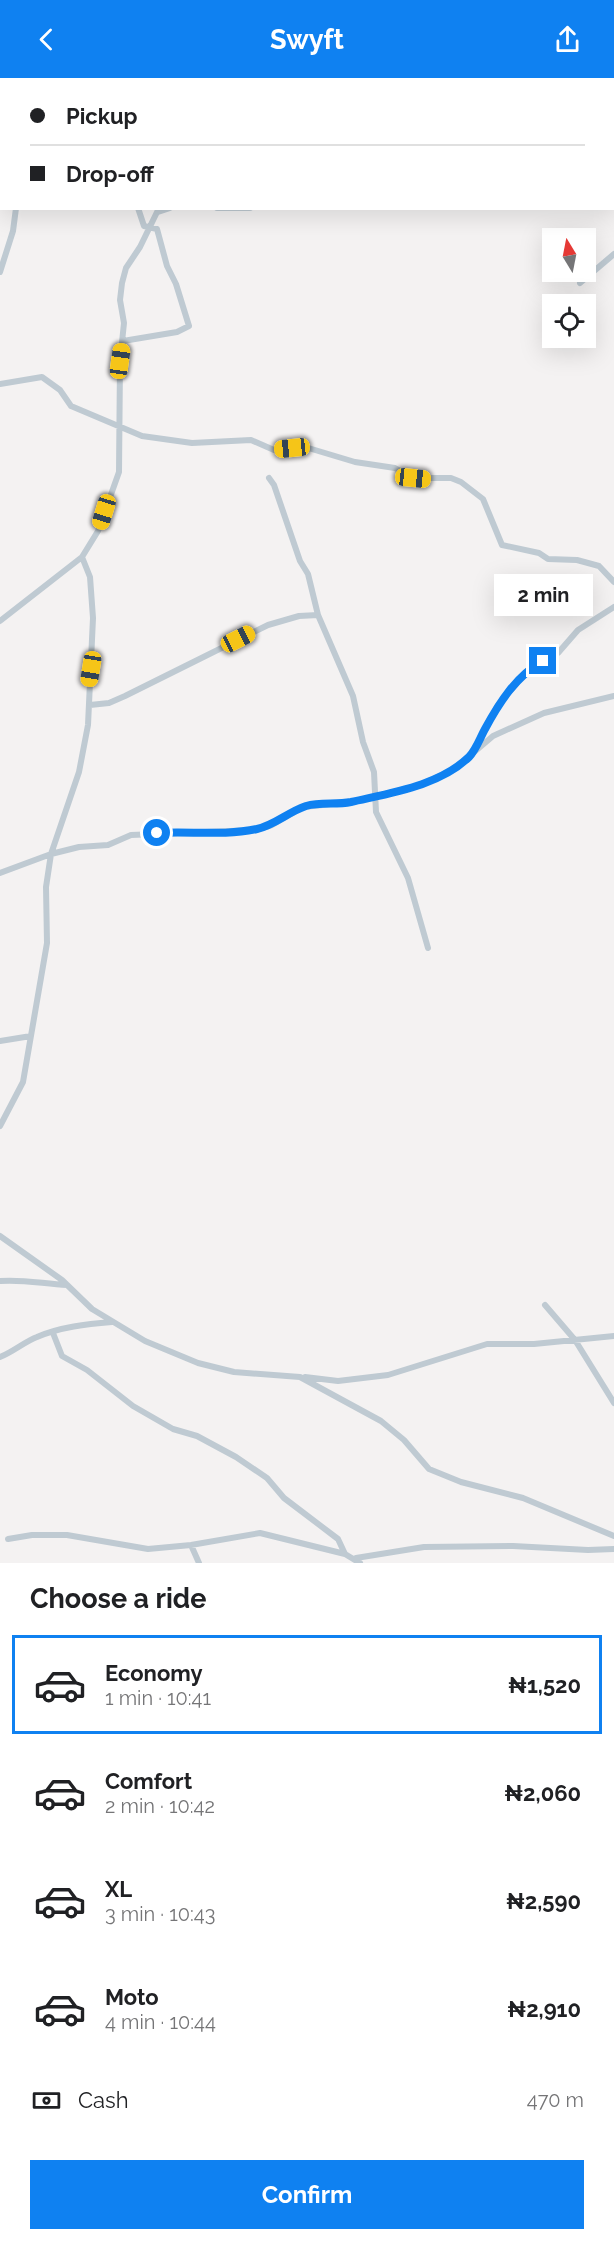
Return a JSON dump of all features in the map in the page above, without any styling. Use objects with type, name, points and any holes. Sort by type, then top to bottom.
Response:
[{"type":"street","points":[[0,272],[13,231],[16,210]]},
{"type":"street","points":[[123,340],[177,332],[189,326],[176,285],[167,266],[157,229],[151,225],[144,226],[139,210]]},
{"type":"street","points":[[0,621],[81,557],[98,531],[119,472],[123,340],[120,300],[126,268],[159,210]]},
{"type":"street","points":[[580,284],[614,254]]},
{"type":"street","points":[[0,384],[42,376],[60,390],[71,406],[142,436],[192,443],[251,440],[274,450],[305,447],[355,462],[395,468],[413,478],[451,478],[461,482],[483,500],[502,545],[539,553],[548,559],[577,560],[599,566],[614,582]]},
{"type":"street","points":[[269,478],[278,494],[300,561],[308,574],[318,615],[353,696],[363,742],[374,772],[374,795],[379,820],[412,887],[428,948]]},
{"type":"street","points":[[0,1126],[23,1082],[47,943],[46,887],[51,854],[79,772],[90,705],[89,686],[94,644],[93,595],[90,577],[81,557]]},
{"type":"street","points":[[472,755],[498,705],[528,669],[558,653],[578,630],[614,607]]},
{"type":"street","points":[[90,705],[109,703],[134,692],[279,621],[318,615]]},
{"type":"street","points":[[2,874],[51,854],[79,847],[108,844],[131,836],[255,830],[272,825],[303,807],[352,802],[418,786],[453,770],[493,736],[544,714],[614,696]]},
{"type":"street","points":[[0,1041],[31,1036]]},
{"type":"street","points":[[0,1236],[67,1285],[92,1309],[145,1341],[198,1363],[247,1374],[338,1381],[388,1375],[487,1344],[534,1344],[614,1336]]},
{"type":"street","points":[[0,1281],[19,1279],[41,1284],[67,1285]]},
{"type":"street","points":[[544,1305],[575,1340],[614,1403]]},
{"type":"street","points":[[0,1357],[11,1354],[38,1336],[75,1326],[112,1322]]},
{"type":"street","points":[[53,1333],[62,1356],[87,1370],[133,1406],[173,1429],[197,1437],[236,1457],[267,1478],[284,1498],[338,1539],[345,1554]]},
{"type":"street","points":[[300,1377],[381,1421],[404,1440],[429,1468],[461,1482],[523,1498],[614,1536]]},
{"type":"street","points":[[8,1539],[32,1535],[67,1535],[148,1549],[192,1545],[260,1533],[345,1554],[358,1561],[424,1547],[513,1546],[614,1549]]},
{"type":"street","points":[[192,1545],[199,1563]]},
{"type":"route","points":[[157,833],[255,830],[272,825],[303,807],[352,802],[418,786],[453,770],[472,755],[498,705],[528,669],[543,661]]}]
